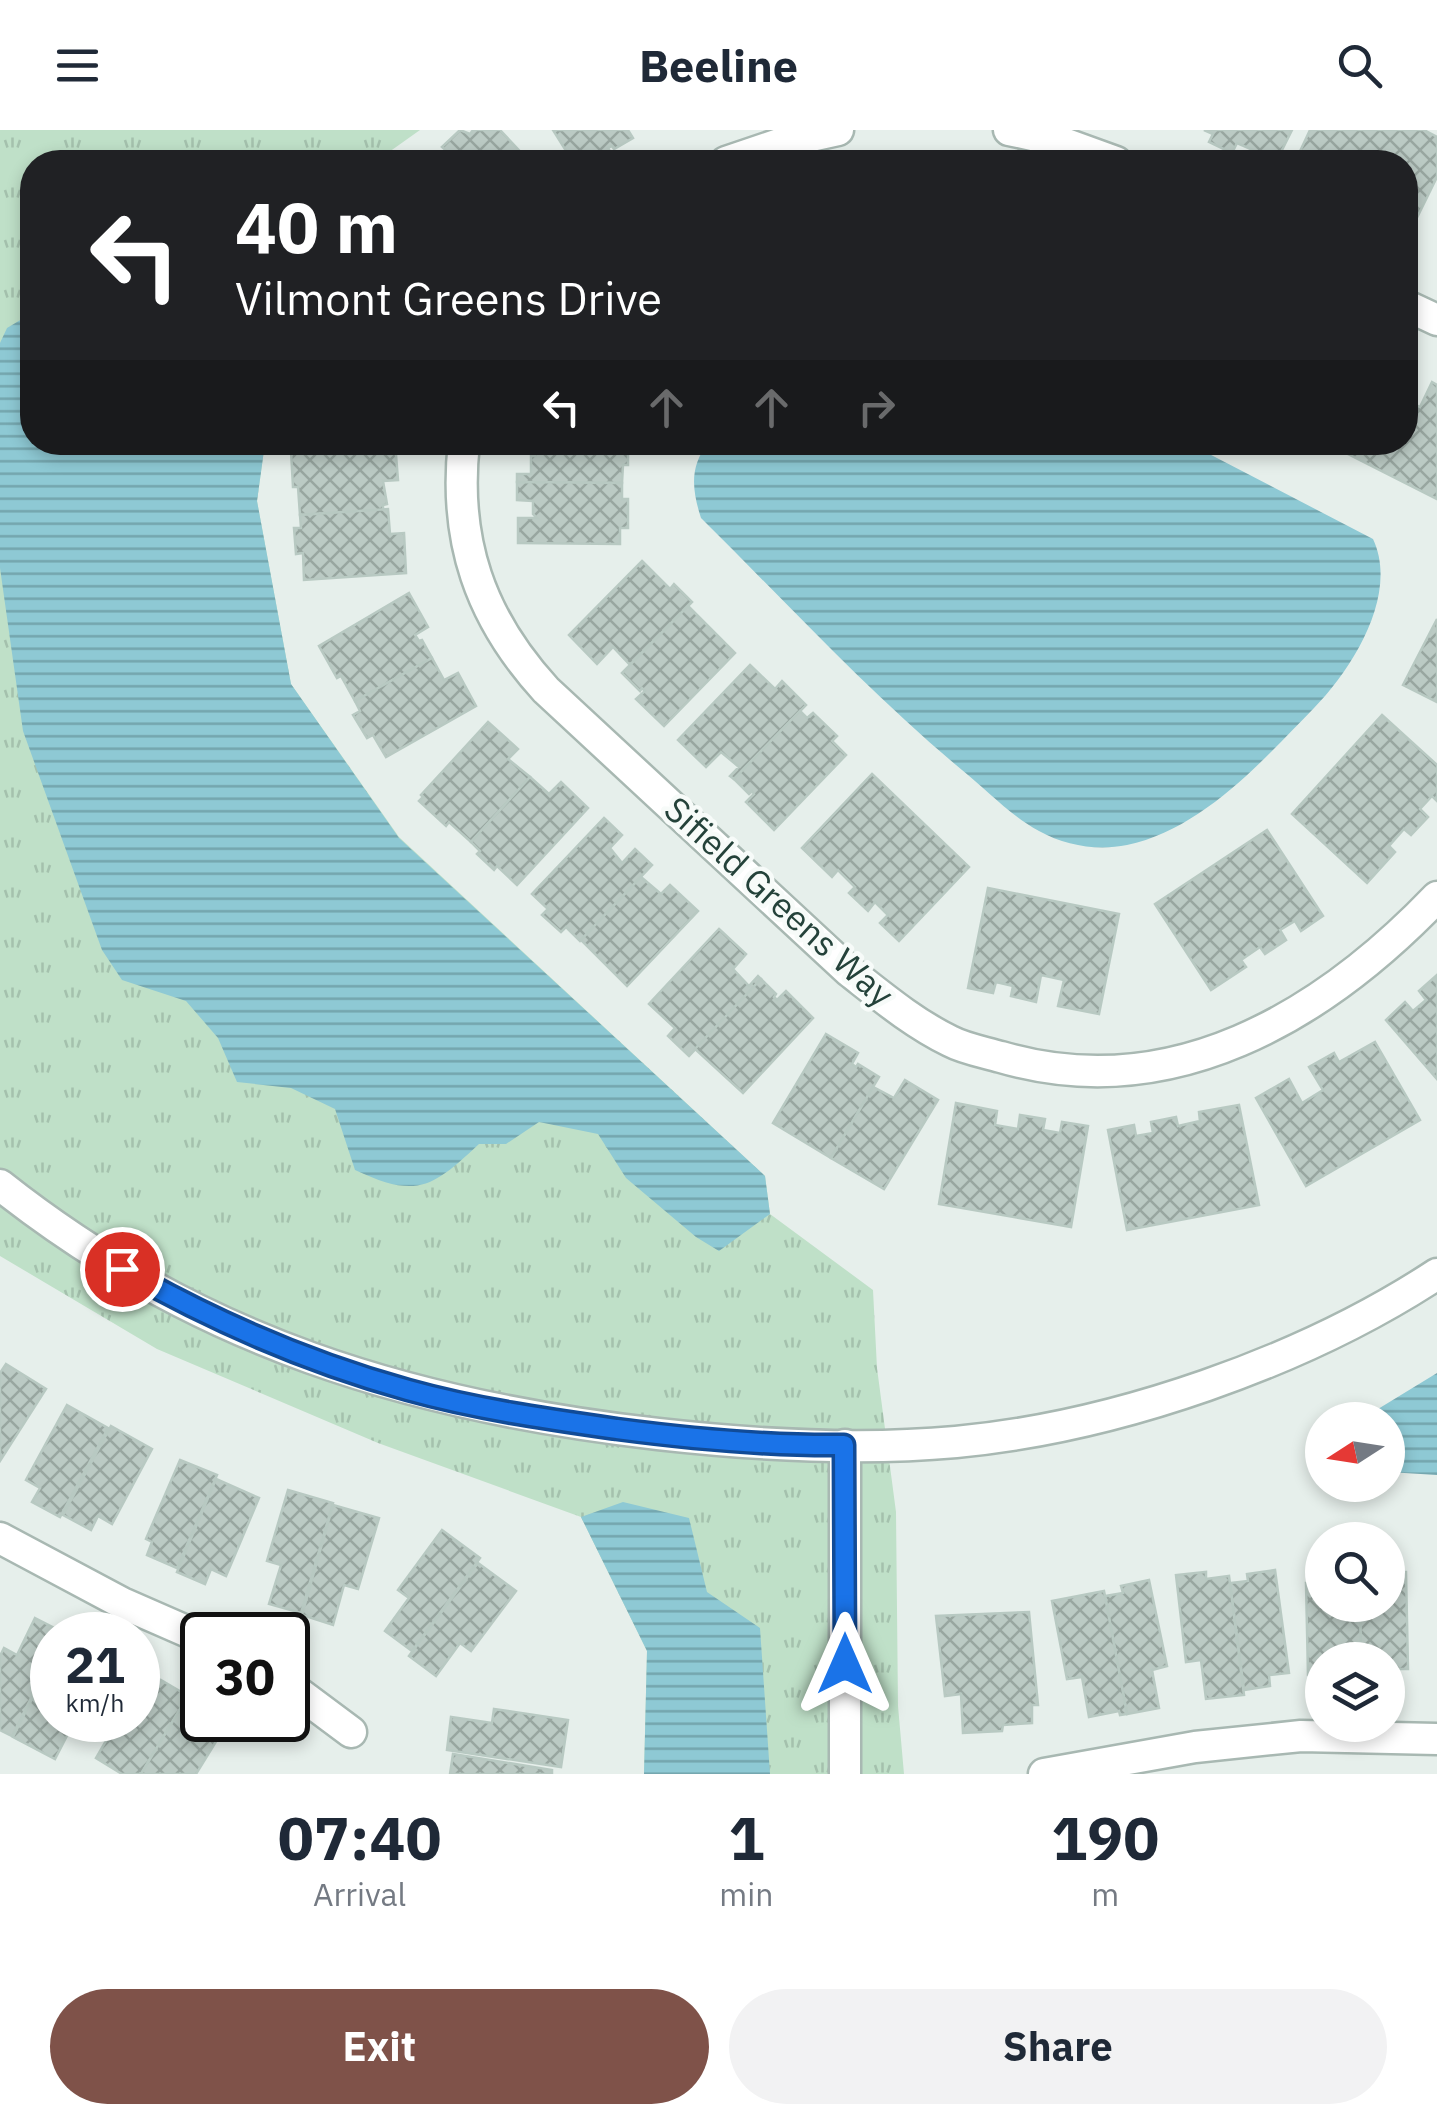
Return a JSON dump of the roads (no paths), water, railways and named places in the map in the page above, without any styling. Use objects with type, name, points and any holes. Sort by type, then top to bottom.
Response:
[{"type":"street","points":[[761,150],[838,130]]},
{"type":"street","points":[[1009,130],[1083,150]]},
{"type":"street","name":"Sifield Greens Way","points":[[463,455],[460,497],[465,538],[486,602],[521,663],[849,971],[897,1009],[951,1042],[1028,1064],[1090,1072],[1162,1066],[1218,1050],[1238,1044],[1301,1011],[1360,970],[1437,897]]},
{"type":"street","points":[[0,1185],[102,1257],[204,1313],[330,1366],[409,1391],[508,1412],[634,1431],[762,1444],[956,1442],[1084,1420],[1224,1379],[1329,1334],[1437,1274]]},
{"type":"street","points":[[844,1445],[845,1774]]},
{"type":"street","points":[[0,1538],[122,1603],[180,1628]]},
{"type":"street","points":[[310,1701],[352,1732]]},
{"type":"street","points":[[1044,1774],[1195,1747],[1302,1736],[1437,1740]]},
{"type":"water","points":[[20,320],[20,455],[263,455],[257,501],[291,684],[399,838],[765,1176],[770,1214],[719,1251],[696,1237],[626,1178],[598,1134],[539,1122],[506,1144],[479,1144],[449,1171],[423,1184],[409,1186],[376,1179],[355,1170],[335,1109],[291,1088],[237,1082],[218,1038],[186,1001],[122,980],[102,950],[23,731],[0,568],[0,343],[7,328]]},
{"type":"water","points":[[701,455],[1211,455],[1373,539],[1380,560],[1376,606],[1357,651],[1329,692],[1230,790],[1155,837],[1116,847],[1071,844],[1019,818],[928,741],[701,518],[694,478]]},
{"type":"water","points":[[1437,1373],[1437,1475],[1405,1473],[1405,1402],[1389,1402]]},
{"type":"water","points":[[623,1502],[689,1518],[707,1592],[760,1628],[770,1774],[644,1774],[647,1651],[581,1517]]}]
